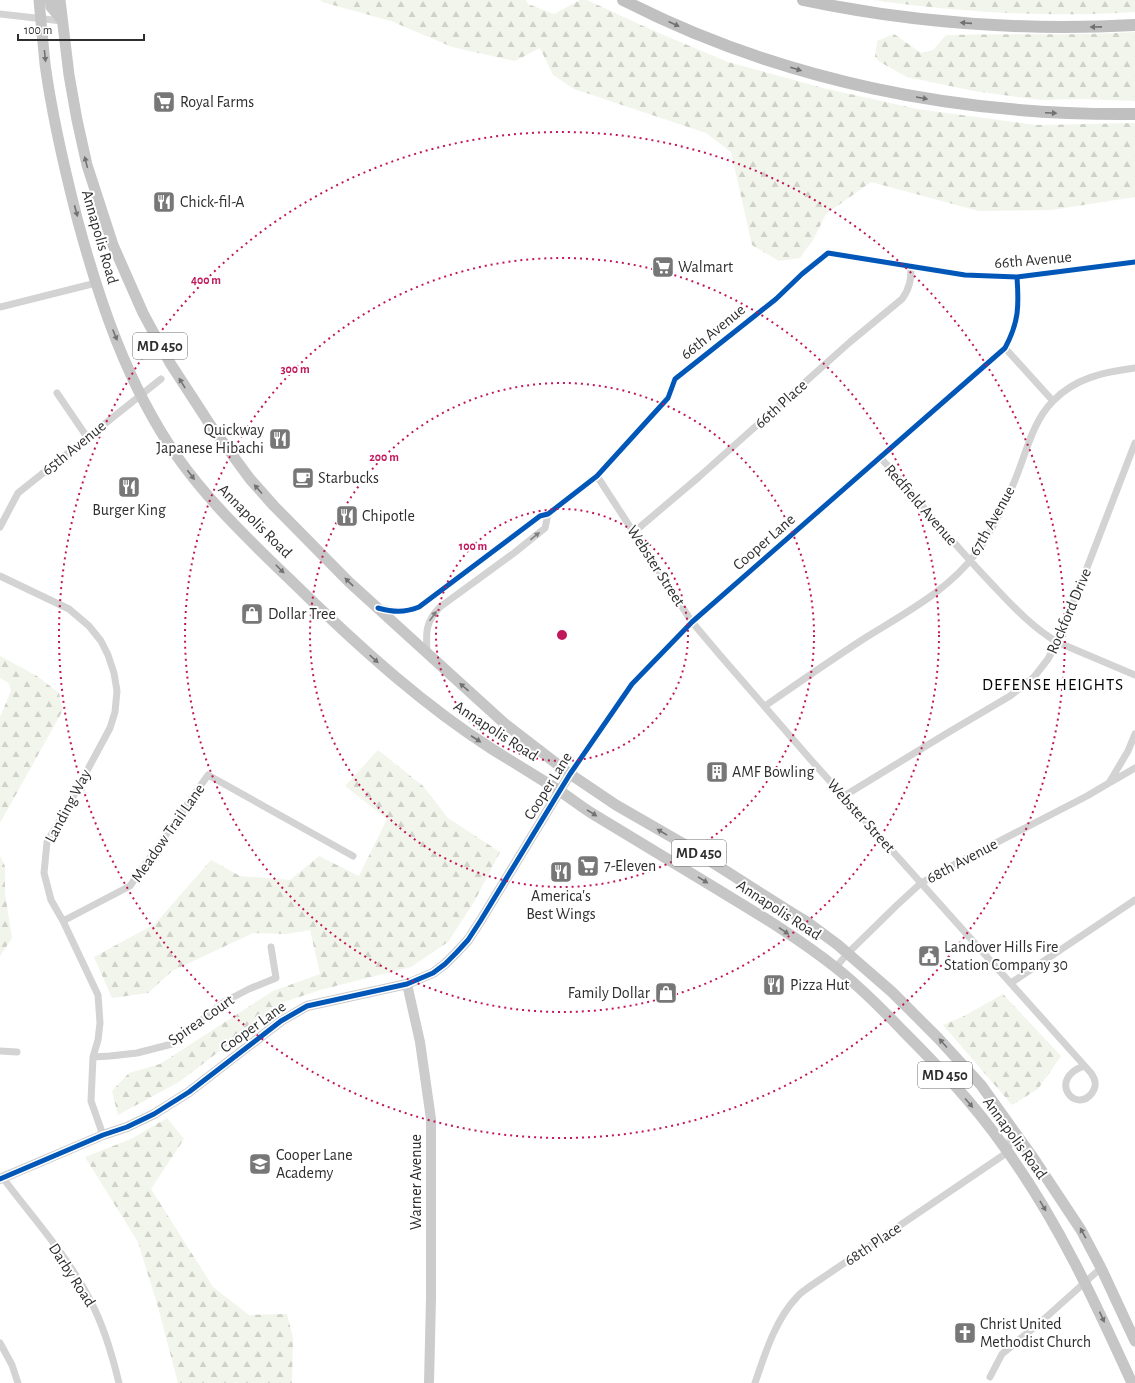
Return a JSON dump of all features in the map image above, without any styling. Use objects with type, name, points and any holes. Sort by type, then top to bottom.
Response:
[{"type":"highway","points":[[623,0],[697,35],[749,54],[847,83],[912,96],[997,108],[1103,115],[1135,114]]},
{"type":"highway","points":[[803,0],[856,10],[946,22],[1002,26],[1048,27],[1101,27],[1135,25]]},
{"type":"main road","name":"Annapolis Road","points":[[39,0],[47,73],[61,153],[96,284],[115,335],[141,394],[160,431],[208,497],[324,612],[388,671],[427,704],[489,747],[560,790],[589,811],[770,921],[836,967],[881,1009],[940,1069],[987,1124],[1008,1152],[1049,1216],[1085,1282],[1132,1383]]},
{"type":"main road","points":[[50,0],[51,7],[62,21]]},
{"type":"main road","name":"Annapolis Road","points":[[60,0],[69,75],[87,165],[100,209],[126,276],[165,355],[188,392],[250,480],[344,577],[504,723],[570,774],[616,805],[682,843],[807,922],[848,953],[903,1002],[934,1033],[980,1085],[1012,1127],[1061,1198],[1081,1230],[1101,1268],[1135,1341]]},
{"type":"street","points":[[0,14],[62,21]]},
{"type":"street","name":"66th Avenue","points":[[378,608],[393,612],[402,612],[411,611],[419,607],[540,516],[548,514],[597,476],[668,398],[675,379],[776,299],[802,274],[828,253],[911,267],[965,274],[1017,277],[1135,262]]},
{"type":"street","name":"66th Place","points":[[634,532],[700,476],[850,342],[902,299],[910,284],[911,267]]},
{"type":"street","name":"Cooper Lane","points":[[1,1178],[103,1135],[127,1128],[147,1117],[189,1092],[253,1041],[296,1011],[307,1006],[323,1002],[407,984],[433,973],[445,964],[468,940],[570,774],[632,684],[692,622],[1005,348],[1018,314],[1017,277]]},
{"type":"street","points":[[0,307],[96,284]]},
{"type":"street","points":[[1005,348],[1053,401]]},
{"type":"street","name":"67th Avenue","points":[[765,706],[811,674],[934,594],[949,582],[970,561],[985,539],[1015,480],[1032,434],[1045,411],[1053,401],[1081,382],[1096,375],[1135,368]]},
{"type":"street","name":"65th Avenue","points":[[0,527],[18,493],[161,379]]},
{"type":"street","points":[[57,393],[87,437]]},
{"type":"street","name":"Rockford Drive","points":[[844,796],[1023,688],[1034,677],[1042,667],[1056,642],[1080,586],[1135,443]]},
{"type":"street","name":"Redfield Avenue","points":[[880,457],[970,561],[1031,624],[1045,636],[1135,675]]},
{"type":"street","name":"Webster Street","points":[[597,476],[692,622],[844,796],[1084,1066]]},
{"type":"street","name":"66th Avenue","points":[[427,653],[427,626],[432,615],[440,607],[514,553],[545,528],[548,514]]},
{"type":"street","name":"Landing Way","points":[[0,576],[69,609],[89,626],[101,641],[114,672],[117,691],[115,712],[110,728],[47,842],[44,873],[51,900],[98,995],[100,1023],[98,1040],[93,1057],[91,1101],[103,1135]]},
{"type":"street","name":"68th Avenue","points":[[1109,782],[1128,751],[1135,734]]},
{"type":"street","name":"68th Avenue","points":[[836,967],[848,953],[921,883],[1087,796],[1135,768]]},
{"type":"street","name":"Meadow Trail Lane","points":[[62,921],[130,886],[208,775],[353,856]]},
{"type":"street","points":[[1011,983],[1135,900]]},
{"type":"street","name":"Spirea Court","points":[[93,1057],[137,1053],[172,1044],[224,1002],[249,989],[276,978],[271,947]]},
{"type":"street","name":"Warner Avenue","points":[[407,984],[420,1042],[430,1119],[431,1298],[429,1383]]},
{"type":"street","points":[[0,1051],[17,1052]]},
{"type":"street","points":[[1084,1066],[1091,1073],[1095,1080],[1096,1086],[1090,1096],[1085,1099],[1078,1100],[1072,1098],[1068,1094],[1066,1080],[1077,1068],[1084,1066]]},
{"type":"street","points":[[1008,1152],[1012,1127]]},
{"type":"street","name":"68th Place","points":[[755,1383],[777,1326],[797,1296],[1008,1152]]},
{"type":"street","name":"Darby Road","points":[[1,1178],[58,1251],[90,1299],[110,1349],[119,1383]]},
{"type":"street","points":[[990,1377],[1002,1354],[1043,1320],[1101,1268]]},
{"type":"street","points":[[0,1343],[12,1365],[18,1383]]},
{"type":"green space","points":[[320,0],[526,0],[528,4],[554,14],[580,0],[587,0],[654,31],[728,62],[823,88],[917,109],[1036,125],[1135,123],[1135,197],[1051,210],[979,211],[871,182],[826,214],[813,240],[800,258],[779,261],[752,245],[731,152],[706,133],[574,89],[553,75],[540,48],[515,61],[452,47],[391,21],[322,2]]},
{"type":"green space","points":[[873,0],[1135,0],[1135,12],[1102,14],[1004,13],[938,8]]},
{"type":"green space","points":[[1135,32],[1135,101],[1080,99],[1041,100],[974,91],[907,77],[880,62],[875,57],[877,41],[894,34],[921,53],[933,50],[946,35],[1088,34]]},
{"type":"green space","points":[[0,656],[37,676],[59,693],[63,710],[0,823],[0,717],[11,691],[9,683],[0,678]]},
{"type":"green space","points":[[378,750],[423,786],[448,818],[500,852],[474,902],[448,942],[411,967],[320,990],[284,1002],[179,1082],[118,1115],[112,1091],[129,1073],[160,1064],[273,991],[320,974],[310,930],[287,934],[253,933],[172,971],[148,993],[112,998],[94,957],[155,924],[211,860],[240,876],[290,880],[319,856],[359,876],[387,819],[345,786]]},
{"type":"green space","points":[[0,856],[5,866],[5,893],[12,938],[0,956]]},
{"type":"green space","points":[[1003,994],[1061,1056],[1038,1089],[1012,1105],[943,1025],[964,1016]]},
{"type":"green space","points":[[167,1118],[184,1139],[151,1189],[213,1287],[249,1315],[287,1314],[293,1338],[292,1383],[178,1383],[158,1307],[138,1242],[85,1157],[131,1139]]},
{"type":"cycle path","points":[[378,608],[398,611],[419,607],[540,516],[548,514],[597,476],[668,398],[675,379],[776,299],[802,274],[828,253],[965,275],[1017,277],[1135,262]]},
{"type":"cycle path","points":[[0,1179],[103,1135],[127,1127],[154,1114],[189,1092],[281,1021],[307,1006],[407,984],[433,973],[445,964],[468,940],[570,774],[632,684],[692,622],[1005,348],[1010,339],[1017,314],[1017,277]]},
{"type":"place","name":"Royal Farms","points":[[164,102]]},
{"type":"place","name":"Chick-fil-A","points":[[164,202]]},
{"type":"place","name":"Walmart","points":[[663,267]]},
{"type":"place","name":"Quickway Japanese Hibachi","points":[[280,439]]},
{"type":"place","name":"Starbucks","points":[[303,478]]},
{"type":"place","name":"Burger King","points":[[129,487]]},
{"type":"place","name":"Chipotle","points":[[347,516]]},
{"type":"place","name":"Dollar Tree","points":[[252,614]]},
{"type":"place","name":"AMF Bowling","points":[[717,772]]},
{"type":"place","name":"7-Eleven","points":[[588,866]]},
{"type":"place","name":"America's Best Wings","points":[[561,872]]},
{"type":"place","name":"Landover Hills Fire Station Company 30","points":[[929,956]]},
{"type":"place","name":"Pizza Hut","points":[[774,985]]},
{"type":"place","name":"Family Dollar","points":[[666,993]]},
{"type":"place","name":"Cooper Lane Academy","points":[[260,1164]]},
{"type":"place","name":"Christ United Methodist Church","points":[[965,1333]]},
{"type":"district","name":"DEFENSE HEIGHTS","points":[[1053,684]]}]
